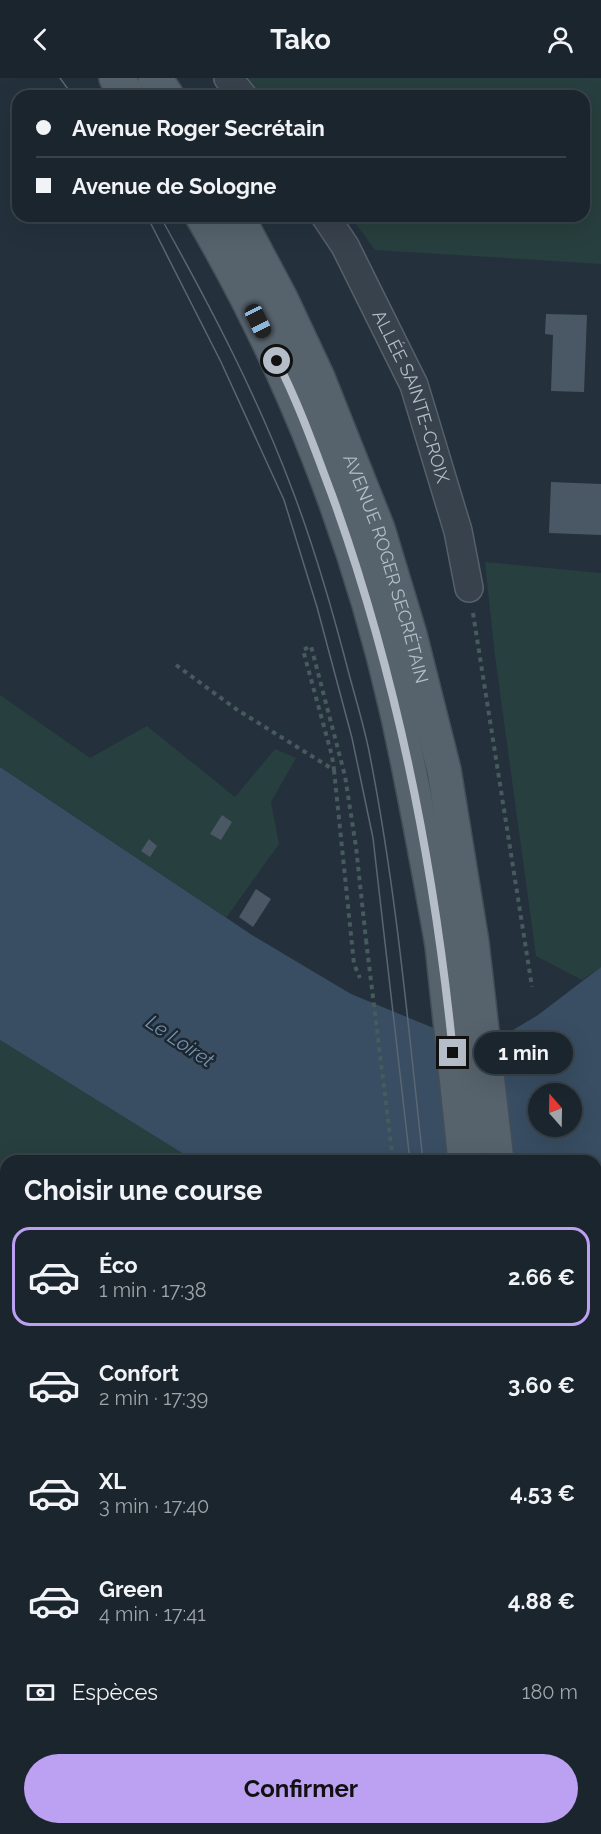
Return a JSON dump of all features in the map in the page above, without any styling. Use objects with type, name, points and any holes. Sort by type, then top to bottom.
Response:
[{"type":"main road","name":"AVENUE ROGER SECRÉTAIN","points":[[205,222],[228,261],[287,381],[351,548],[382,653],[417,804],[457,944]]},
{"type":"main road","name":"AVENUE ROGER SECRÉTAIN","points":[[240,222],[281,299],[318,378],[378,529],[410,635],[444,771],[457,944]]},
{"type":"main road","points":[[457,944],[465,1155]]},
{"type":"main road","points":[[457,944],[496,1155]]},
{"type":"street","points":[[228,78],[238,90]]},
{"type":"street","name":"ALLÉE SAINTE-CROIX","points":[[329,222],[345,246],[414,385],[458,531],[469,588]]},
{"type":"path","points":[[469,588],[532,987]]},
{"type":"path","points":[[360,978],[354,964],[332,756],[303,650],[312,646],[345,776],[356,847],[392,1155]]},
{"type":"path","points":[[176,665],[236,709],[334,770]]},
{"type":"green space","points":[[238,78],[601,78],[601,264],[375,250],[354,222],[590,222],[590,90],[249,90]]},
{"type":"green space","points":[[485,562],[601,573],[601,967],[582,980],[536,956],[495,656]]},
{"type":"green space","points":[[0,695],[90,758],[147,726],[235,797],[275,749],[296,758],[271,802],[279,844],[226,918],[0,767]]},
{"type":"green space","points":[[0,1040],[185,1155],[0,1155]]},
{"type":"water","name":"Le Loiret","points":[[0,767],[252,935],[351,994],[477,1046],[513,1030],[538,1015],[601,967],[601,1155],[185,1155],[0,1040]]},
{"type":"building","points":[[546,314],[587,315],[584,392],[551,391],[553,335],[545,334]]},
{"type":"building","points":[[551,482],[601,484],[601,535],[549,533]]},
{"type":"building","points":[[222,815],[232,822],[221,840],[210,834]]},
{"type":"building","points":[[149,839],[157,846],[150,857],[141,851]]},
{"type":"building","points":[[256,889],[271,899],[253,927],[239,917]]},
{"type":"tram line","points":[[60,78],[69,90]]},
{"type":"tram line","points":[[150,222],[221,362],[284,500],[317,607],[352,738],[373,838],[409,1155]]},
{"type":"tram line","points":[[163,222],[214,316],[264,419],[300,512],[337,627],[365,732],[387,853],[422,1155]]},
{"type":"route","points":[[277,361],[287,381],[351,548],[396,708],[417,804],[442,945],[453,1053]]}]
